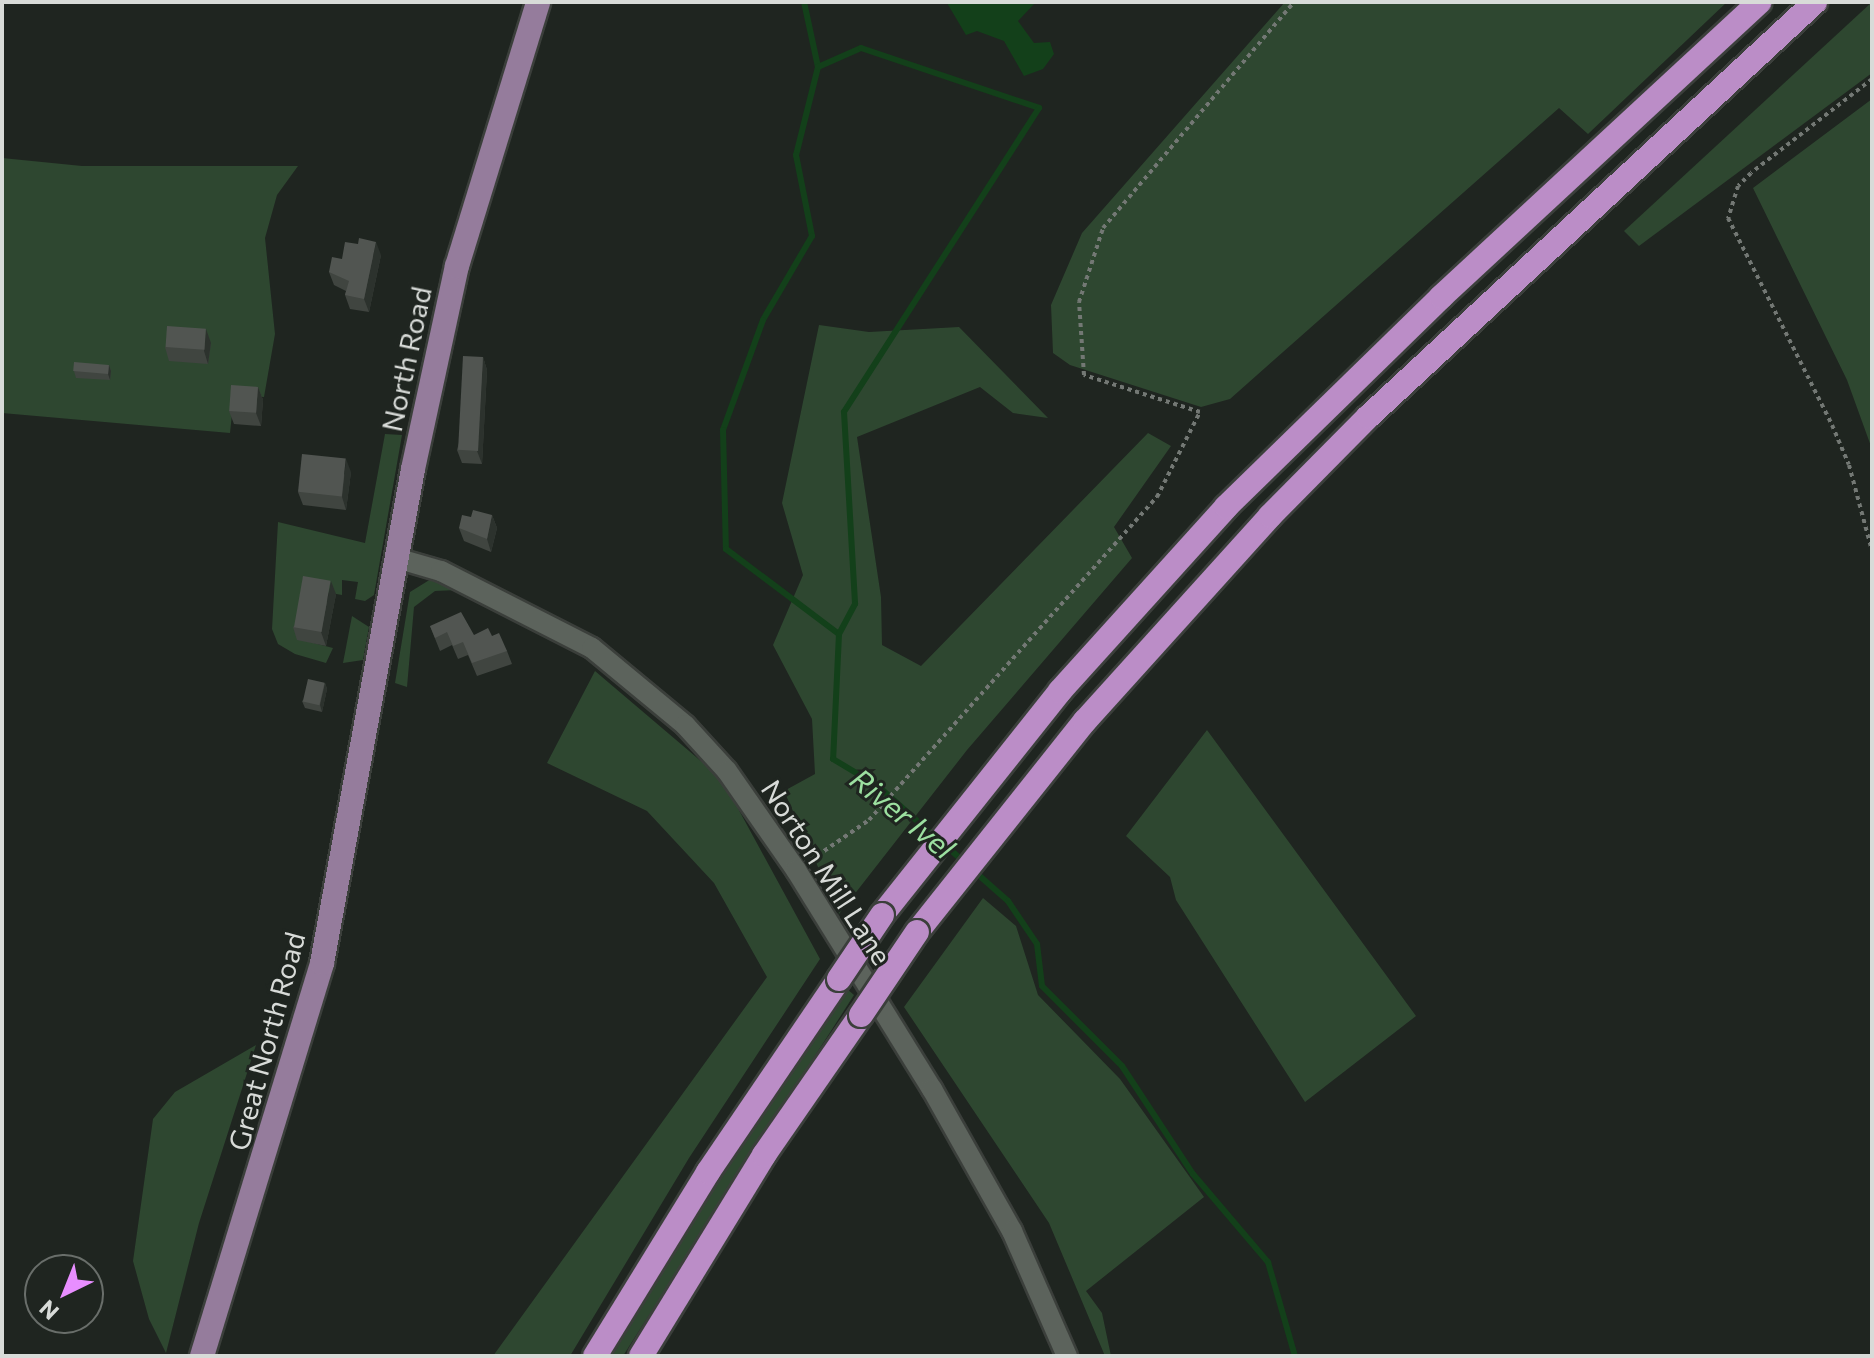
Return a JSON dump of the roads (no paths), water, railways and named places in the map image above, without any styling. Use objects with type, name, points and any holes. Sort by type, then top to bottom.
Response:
[{"type":"highway","points":[[595,1356],[708,1172],[882,915],[1060,691],[1226,507],[1386,348],[1760,2]]},
{"type":"highway","points":[[641,1356],[764,1155],[917,932],[1085,721],[1270,516],[1379,407],[1815,2]]},
{"type":"main road","name":"North Road","points":[[366,737],[396,558],[457,266],[538,2]]},
{"type":"main road","name":"Great North Road","points":[[202,1356],[314,992],[366,737]]},
{"type":"street","name":"Norton Mill Lane","points":[[396,558],[441,571],[592,648],[685,725],[727,771],[796,870],[1012,1231],[1067,1356]]},
{"type":"waterway","name":"River Ivel","points":[[804,2],[818,67],[796,155],[812,236],[763,320],[723,430],[726,549],[839,634],[833,759],[878,786],[935,837]]},
{"type":"waterway","points":[[818,67],[861,48],[1039,108],[844,412],[855,604],[839,634]]},
{"type":"waterway","name":"River Ivel","points":[[944,844],[965,863]]},
{"type":"waterway","name":"River Ivel","points":[[974,871],[1008,901],[1037,944],[1042,986],[1122,1066],[1193,1174],[1268,1262],[1295,1356]]}]
